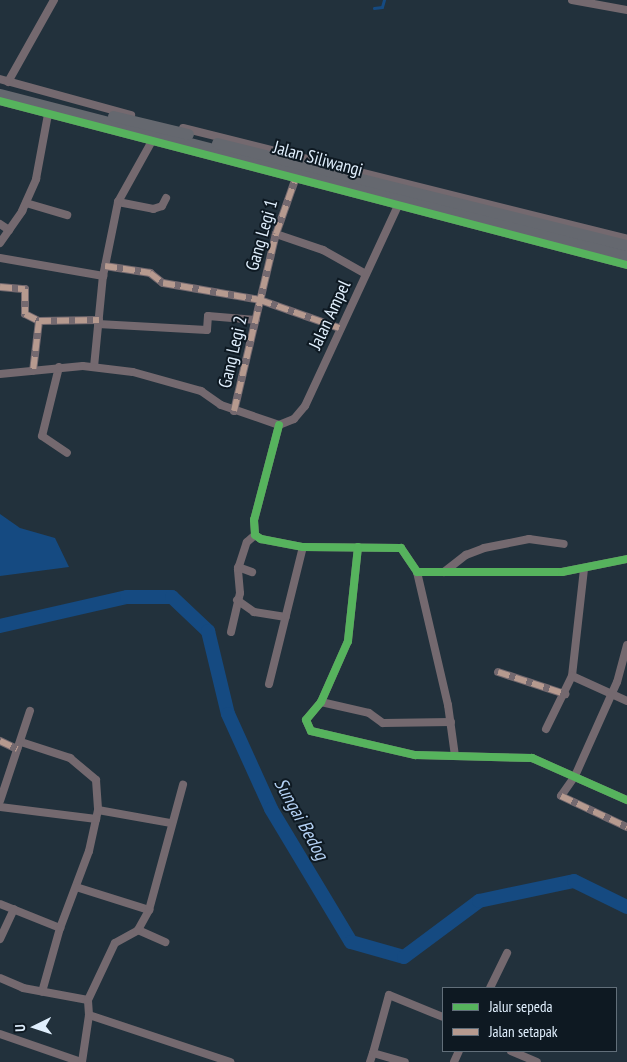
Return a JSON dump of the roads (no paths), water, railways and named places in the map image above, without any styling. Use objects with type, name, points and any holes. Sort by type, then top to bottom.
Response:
[{"type":"highway","name":"Jalan Siliwangi","points":[[3,83],[132,125]]},
{"type":"highway","name":"Jalan Siliwangi","points":[[0,94],[202,142],[299,178],[627,256]]},
{"type":"highway","name":"Jalan Siliwangi","points":[[221,148],[256,149],[627,245]]},
{"type":"street","points":[[3,83],[54,0]]},
{"type":"street","points":[[572,0],[627,10]]},
{"type":"street","points":[[0,101],[48,114],[132,125],[256,149]]},
{"type":"street","points":[[0,244],[26,203],[48,114]]},
{"type":"street","points":[[132,125],[152,141],[299,178],[397,208],[627,264]]},
{"type":"street","points":[[94,367],[103,276],[118,202],[152,141]]},
{"type":"street","points":[[319,165],[627,239]]},
{"type":"street","name":"Gang Legi 1","points":[[260,300],[276,234],[299,178]]},
{"type":"street","points":[[118,202],[153,209],[162,206],[166,198]]},
{"type":"street","points":[[26,203],[67,215]]},
{"type":"street","name":"Jalan Ampel","points":[[279,426],[294,419],[305,406],[339,328],[397,208]]},
{"type":"street","points":[[0,224],[9,230]]},
{"type":"street","points":[[276,234],[323,250],[366,274]]},
{"type":"street","points":[[0,258],[103,276]]},
{"type":"street","points":[[105,266],[150,273],[163,283],[260,300],[339,328]]},
{"type":"street","points":[[0,287],[25,289],[25,314],[39,320],[99,322],[206,330],[208,316],[256,320]]},
{"type":"street","name":"Gang Legi 2","points":[[234,411],[260,300]]},
{"type":"street","points":[[33,371],[39,320]]},
{"type":"street","points":[[59,367],[42,436],[68,453]]},
{"type":"street","points":[[0,374],[59,367],[94,367],[176,383],[234,411],[279,426],[254,520],[254,534],[238,567],[237,600],[232,632]]},
{"type":"street","points":[[254,534],[303,547],[401,548],[417,572],[451,722],[454,756]]},
{"type":"street","points":[[444,572],[466,555],[484,548],[529,539],[564,544]]},
{"type":"street","points":[[269,684],[303,547]]},
{"type":"street","points":[[358,547],[348,641],[309,728],[415,755],[532,758],[627,800]]},
{"type":"street","points":[[417,572],[584,569],[627,559]]},
{"type":"street","points":[[238,567],[252,572]]},
{"type":"street","points":[[546,729],[572,676],[584,569]]},
{"type":"street","points":[[237,600],[265,616],[286,617]]},
{"type":"street","points":[[627,645],[611,695],[575,776],[561,796],[627,827]]},
{"type":"street","points":[[498,672],[564,694]]},
{"type":"street","points":[[572,676],[627,701]]},
{"type":"street","points":[[322,702],[369,714],[383,723],[451,722]]},
{"type":"street","points":[[1,796],[30,711]]},
{"type":"street","points":[[0,740],[70,758],[95,779],[98,810],[76,887],[60,928],[42,992]]},
{"type":"street","points":[[0,1034],[81,1062],[89,1015],[88,1000],[114,943],[138,930],[149,910],[170,823],[183,785]]},
{"type":"street","points":[[0,807],[96,818]]},
{"type":"street","points":[[98,810],[170,823]]},
{"type":"street","points":[[76,887],[149,910]]},
{"type":"street","points":[[0,904],[60,928]]},
{"type":"street","points":[[0,939],[14,909]]},
{"type":"street","points":[[138,930],[166,942]]},
{"type":"street","points":[[490,987],[507,953]]},
{"type":"street","points":[[0,978],[42,992],[88,1000]]},
{"type":"street","points":[[370,1062],[389,995],[442,1017]]},
{"type":"street","points":[[89,1015],[230,1062]]},
{"type":"street","points":[[513,1052],[537,1062]]},
{"type":"street","points":[[373,1053],[405,1062]]},
{"type":"water","points":[[0,514],[20,528],[55,538],[69,567],[0,576]]},
{"type":"waterway","points":[[374,8],[382,7],[384,0]]},
{"type":"waterway","name":"Sungai Bedog","points":[[0,626],[127,597],[172,597],[208,631],[228,714],[271,809],[351,942],[404,957],[479,901],[574,881],[627,907]]}]
